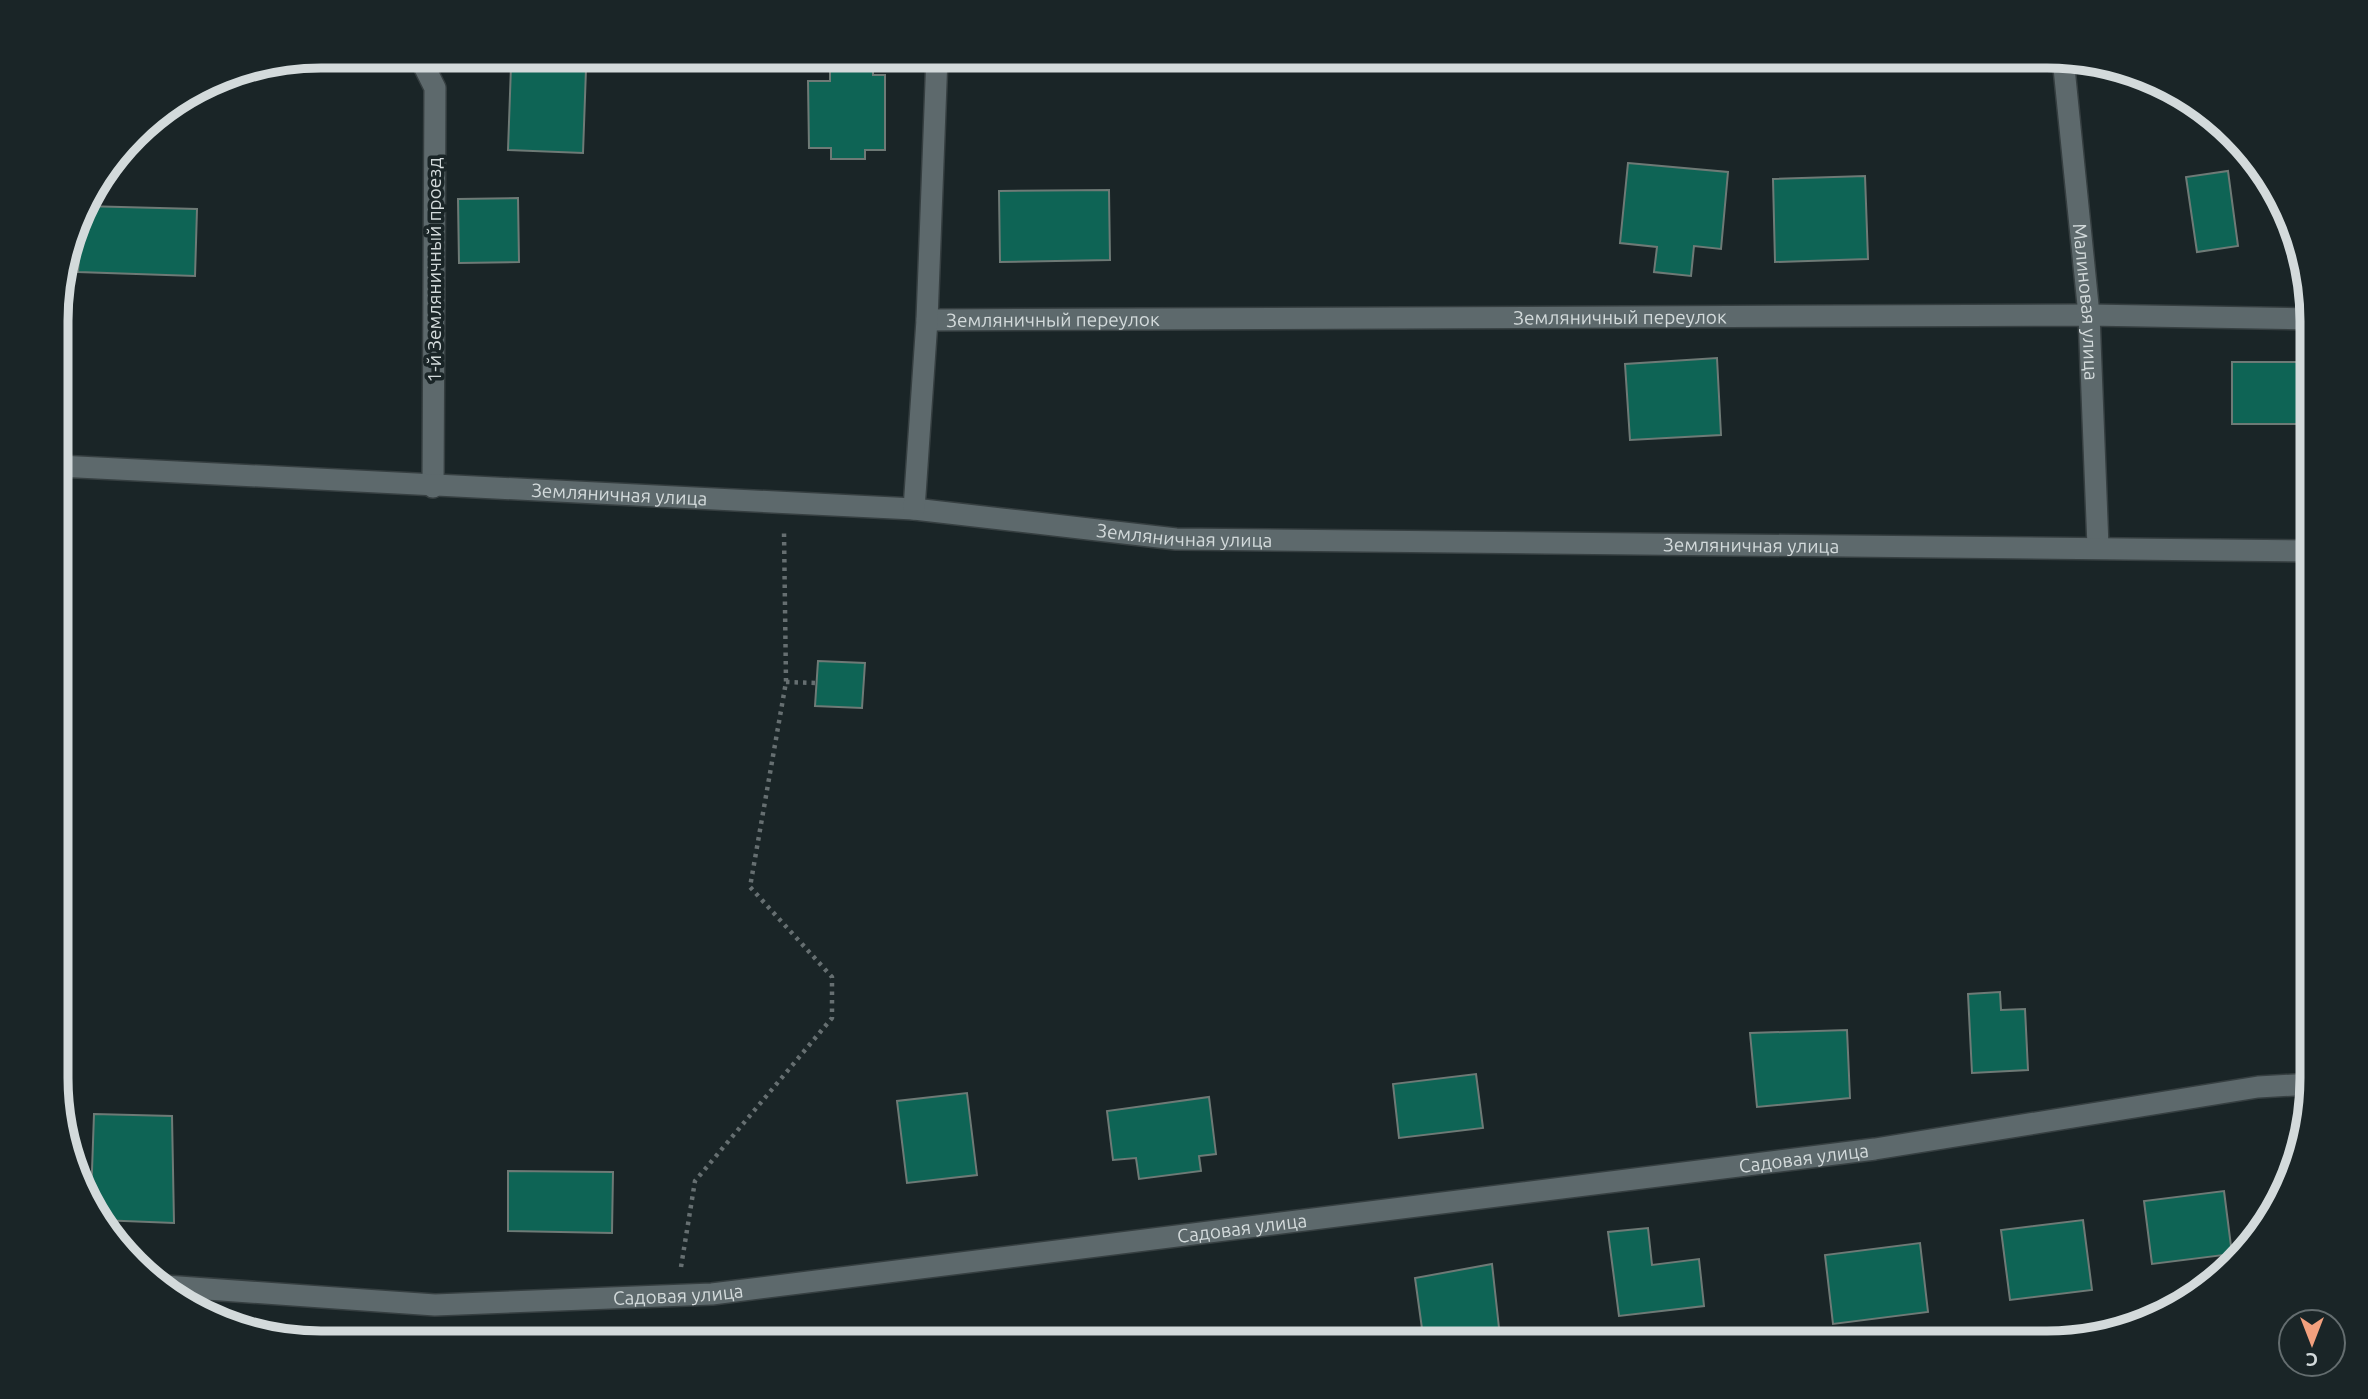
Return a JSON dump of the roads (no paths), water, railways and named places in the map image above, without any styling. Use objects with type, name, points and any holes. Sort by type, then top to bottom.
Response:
[{"type":"street","name":"1-й Земляничный проезд","points":[[425,68],[435,88],[433,487]]},
{"type":"street","points":[[914,509],[927,320],[937,68]]},
{"type":"street","name":"Малиновая улица","points":[[2064,69],[2089,315],[2098,547]]},
{"type":"street","name":"Земляничный переулок","points":[[927,320],[2089,315],[2300,319]]},
{"type":"street","name":"Земляничная улица","points":[[68,467],[433,487],[914,509],[1175,539],[2300,551]]},
{"type":"street","name":"Садовая улица","points":[[178,1287],[435,1305],[712,1294],[1875,1149],[2258,1087],[2300,1085]]}]
